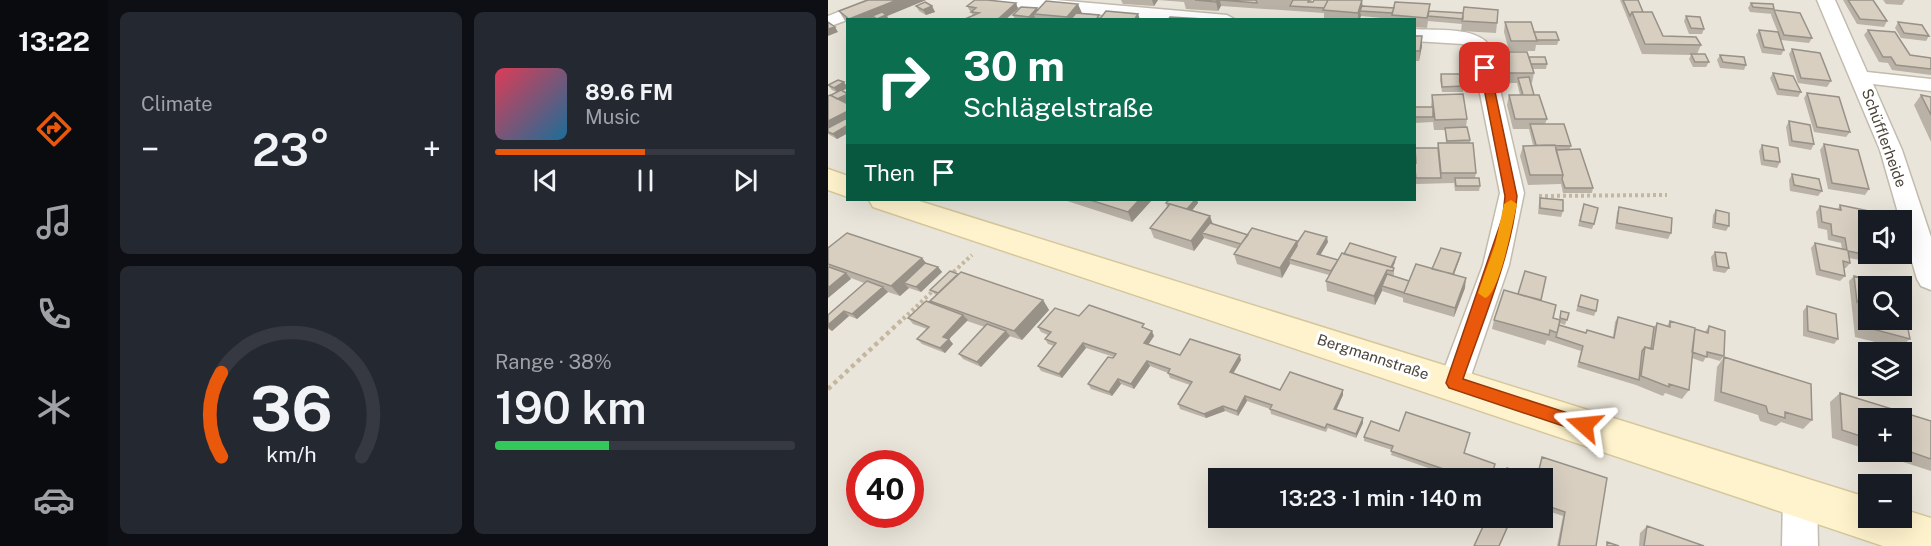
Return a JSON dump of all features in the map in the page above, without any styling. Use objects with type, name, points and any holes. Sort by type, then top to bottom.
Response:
[{"type":"street","points":[[828,22],[885,0]]},
{"type":"street","points":[[994,0],[1204,18]]},
{"type":"street","name":"Schüfflerheide","points":[[1826,0],[1891,150],[1931,279]]},
{"type":"street","points":[[1416,35],[1467,39],[1480,46],[1511,196],[1502,245],[1454,383]]},
{"type":"street","points":[[1861,77],[1931,85]]},
{"type":"street","points":[[828,179],[846,186]]},
{"type":"street","name":"Bergmannstraße","points":[[887,201],[1454,383],[1931,540]]},
{"type":"street","points":[[1800,496],[1800,546]]},
{"type":"path","points":[[1511,196],[1666,195]]},
{"type":"path","points":[[828,389],[992,236]]},
{"type":"shaded area","points":[[828,0],[1931,0],[1931,546],[828,546]]},
{"type":"building","points":[[868,0],[897,0],[852,18],[848,18],[839,11]]},
{"type":"building","points":[[975,0],[1016,3],[999,18],[967,18],[979,13],[971,12],[976,8],[967,6]]},
{"type":"building","points":[[1220,0],[1256,0],[1257,3]]},
{"type":"building","points":[[1293,0],[1313,2],[1314,0],[1328,0],[1324,8],[1290,6]]},
{"type":"building","points":[[1328,0],[1362,0],[1358,13],[1323,10]]},
{"type":"building","points":[[1623,0],[1638,0],[1643,12],[1632,12],[1630,16]]},
{"type":"building","points":[[1848,0],[1873,0],[1887,21],[1860,19]]},
{"type":"building","points":[[1046,1],[1078,4],[1067,17],[1034,14]]},
{"type":"building","points":[[925,2],[932,6],[923,10],[916,6]]},
{"type":"building","points":[[1395,2],[1430,4],[1427,18],[1392,15]]},
{"type":"building","points":[[1751,3],[1773,4],[1774,9],[1753,7]]},
{"type":"building","points":[[1362,6],[1394,8],[1392,13],[1360,11]]},
{"type":"building","points":[[1021,7],[1037,8],[1029,17],[1013,15]]},
{"type":"building","points":[[1464,7],[1498,10],[1497,23],[1462,21]]},
{"type":"building","points":[[1774,10],[1800,13],[1812,38],[1784,35]]},
{"type":"building","points":[[1106,11],[1138,14],[1135,18],[1101,18]]},
{"type":"building","points":[[1429,11],[1463,13],[1463,19],[1428,16]]},
{"type":"building","points":[[882,12],[886,15],[879,18],[872,16]]},
{"type":"building","points":[[1632,12],[1652,12],[1663,36],[1696,37],[1701,45],[1645,44]]},
{"type":"building","points":[[1076,13],[1099,15],[1097,18],[1072,18]]},
{"type":"building","points":[[1686,16],[1700,17],[1704,29],[1691,28]]},
{"type":"building","points":[[828,22],[835,27],[828,29]]},
{"type":"building","points":[[1505,22],[1531,22],[1537,41],[1511,41]]},
{"type":"building","points":[[1898,22],[1922,25],[1929,36],[1904,33]]},
{"type":"building","points":[[1759,30],[1778,32],[1784,50],[1764,47]]},
{"type":"building","points":[[1868,30],[1895,32],[1910,55],[1931,58],[1931,69],[1896,65],[1891,57],[1883,57]]},
{"type":"building","points":[[1534,32],[1556,32],[1559,40],[1537,40]]},
{"type":"building","points":[[1416,36],[1422,36],[1420,51],[1416,51]]},
{"type":"building","points":[[1792,49],[1820,53],[1831,81],[1801,78]]},
{"type":"building","points":[[1500,52],[1527,52],[1534,73],[1505,73]]},
{"type":"building","points":[[1691,54],[1705,54],[1709,62],[1695,62]]},
{"type":"building","points":[[1720,55],[1744,57],[1746,65],[1723,62]]},
{"type":"building","points":[[1529,57],[1545,57],[1547,64],[1531,64]]},
{"type":"building","points":[[1773,73],[1793,76],[1801,92],[1779,89]]},
{"type":"building","points":[[1441,74],[1461,74],[1463,86],[1442,87]]},
{"type":"building","points":[[1529,77],[1534,95],[1523,95],[1518,78]]},
{"type":"building","points":[[838,80],[844,82],[834,88],[828,85]]},
{"type":"building","points":[[841,90],[846,93],[837,99],[831,95]]},
{"type":"building","points":[[1807,93],[1839,97],[1850,132],[1817,127]]},
{"type":"building","points":[[1463,94],[1467,119],[1435,120],[1432,95]]},
{"type":"building","points":[[1509,95],[1539,95],[1547,119],[1515,119]]},
{"type":"building","points":[[1921,95],[1931,97],[1931,115]]},
{"type":"building","points":[[828,96],[846,103],[846,112],[828,121]]},
{"type":"building","points":[[1416,107],[1433,107],[1433,117],[1416,117]]},
{"type":"building","points":[[846,119],[846,126],[833,134],[828,132],[828,128]]},
{"type":"building","points":[[1789,121],[1810,125],[1814,144],[1792,141]]},
{"type":"building","points":[[1530,124],[1564,124],[1571,146],[1536,145]]},
{"type":"building","points":[[1467,127],[1470,140],[1447,141],[1445,128]]},
{"type":"building","points":[[1438,143],[1473,143],[1476,173],[1441,173]]},
{"type":"building","points":[[1824,144],[1858,150],[1869,189],[1832,183]]},
{"type":"building","points":[[1555,145],[1563,175],[1530,175],[1523,146]]},
{"type":"building","points":[[1762,145],[1778,148],[1780,162],[1764,160]]},
{"type":"building","points":[[1416,148],[1438,148],[1441,178],[1416,178]]},
{"type":"building","points":[[1580,149],[1593,188],[1565,188],[1556,150]]},
{"type":"building","points":[[1792,174],[1819,179],[1822,191],[1794,185]]},
{"type":"building","points":[[1455,178],[1479,178],[1480,186],[1456,186]]},
{"type":"building","points":[[1540,198],[1563,200],[1563,211],[1540,208]]},
{"type":"building","points":[[1093,201],[1138,201],[1128,212]]},
{"type":"building","points":[[1168,201],[1194,201],[1187,209],[1166,203]]},
{"type":"building","points":[[1170,204],[1210,216],[1191,241],[1150,228]]},
{"type":"building","points":[[1584,204],[1598,208],[1594,224],[1580,221]]},
{"type":"building","points":[[1840,205],[1864,210],[1858,210],[1858,253],[1848,251],[1850,263],[1843,261],[1845,276],[1820,270],[1815,243],[1847,250],[1845,238],[1832,235],[1831,224],[1822,222],[1820,206],[1841,210]]},
{"type":"building","points":[[1619,207],[1672,218],[1671,233],[1617,223]]},
{"type":"building","points":[[1716,210],[1729,213],[1729,226],[1715,223]]},
{"type":"building","points":[[1210,223],[1248,235],[1241,244],[1202,233]]},
{"type":"building","points":[[1252,228],[1297,241],[1280,268],[1234,254]]},
{"type":"building","points":[[1305,231],[1327,237],[1317,254],[1338,260],[1331,271],[1289,259]]},
{"type":"building","points":[[847,233],[922,258],[891,286],[828,264],[828,248]]},
{"type":"building","points":[[1350,243],[1396,257],[1391,267],[1344,254]]},
{"type":"building","points":[[1441,248],[1461,253],[1453,274],[1432,269]]},
{"type":"building","points":[[1715,252],[1726,253],[1729,268],[1717,266]]},
{"type":"building","points":[[1342,253],[1394,268],[1393,271],[1387,270],[1374,296],[1326,281]]},
{"type":"building","points":[[925,263],[938,267],[916,287],[904,283]]},
{"type":"building","points":[[1416,264],[1466,278],[1455,308],[1404,293]]},
{"type":"building","points":[[828,268],[846,273],[828,288]]},
{"type":"building","points":[[950,271],[958,274],[938,293],[930,290]]},
{"type":"building","points":[[1525,271],[1546,277],[1541,300],[1518,294]]},
{"type":"building","points":[[961,272],[1043,300],[1014,331],[930,301]]},
{"type":"building","points":[[1387,274],[1409,281],[1404,293],[1382,286]]},
{"type":"building","points":[[1854,276],[1858,277],[1857,302]]},
{"type":"building","points":[[867,281],[883,287],[852,314],[844,311],[828,325],[828,315]]},
{"type":"building","points":[[1504,290],[1556,305],[1553,318],[1560,320],[1557,333],[1550,330],[1549,335],[1494,320]]},
{"type":"building","points":[[1581,295],[1598,300],[1596,311],[1578,306]]},
{"type":"building","points":[[926,301],[963,315],[943,337],[949,339],[940,348],[917,339],[929,327],[908,318]]},
{"type":"building","points":[[1089,305],[1144,324],[1142,327],[1152,331],[1144,343],[1180,355],[1190,339],[1240,355],[1230,372],[1280,390],[1290,372],[1343,390],[1334,409],[1363,418],[1356,434],[1327,424],[1325,428],[1270,409],[1272,405],[1245,396],[1237,411],[1223,406],[1204,414],[1178,404],[1192,382],[1168,373],[1170,369],[1147,361],[1131,384],[1118,379],[1109,392],[1088,384],[1108,357],[1113,358],[1116,354],[1083,343],[1059,374],[1038,366],[1056,343],[1045,339],[1051,332],[1038,327],[1055,308],[1079,316]]},
{"type":"building","points":[[1807,306],[1836,314],[1838,339],[1808,331]]},
{"type":"building","points":[[1561,311],[1569,313],[1567,320],[1560,318]]},
{"type":"building","points":[[1618,317],[1654,327],[1651,349],[1645,347],[1642,351],[1639,380],[1579,362],[1583,346],[1556,337],[1559,325],[1614,338]]},
{"type":"building","points":[[1670,321],[1695,328],[1689,390],[1669,384],[1669,387],[1641,376],[1645,347],[1653,349],[1657,323],[1670,327]]},
{"type":"building","points":[[987,324],[1006,331],[977,362],[959,354]]},
{"type":"building","points":[[1709,326],[1725,331],[1724,356],[1707,352],[1707,357],[1692,352],[1695,329],[1708,333]]},
{"type":"building","points":[[1876,330],[1908,330],[1910,339]]},
{"type":"building","points":[[1724,357],[1811,384],[1812,420],[1785,412],[1785,418],[1768,413],[1766,406],[1721,392]]},
{"type":"building","points":[[1840,393],[1889,408],[1858,408],[1858,435],[1842,430]]},
{"type":"building","points":[[1406,412],[1470,433],[1464,453],[1495,464],[1494,468],[1441,468],[1391,451],[1393,446],[1364,437],[1371,421],[1399,431]]},
{"type":"building","points":[[1912,415],[1931,421],[1931,459],[1912,452]]},
{"type":"building","points":[[1542,457],[1607,478],[1596,546],[1559,546],[1565,512],[1553,508],[1553,468],[1539,468]]},
{"type":"building","points":[[1647,526],[1704,546],[1644,546]]},
{"type":"building","points":[[1482,528],[1507,528],[1499,546],[1474,546]]},
{"type":"building","points":[[1607,542],[1619,546],[1607,546]]},
{"type":"slow traffic","points":[[1485,293],[1502,245],[1511,204]]},
{"type":"route","points":[[1485,68],[1512,193],[1502,245],[1454,383],[1584,425]]}]
